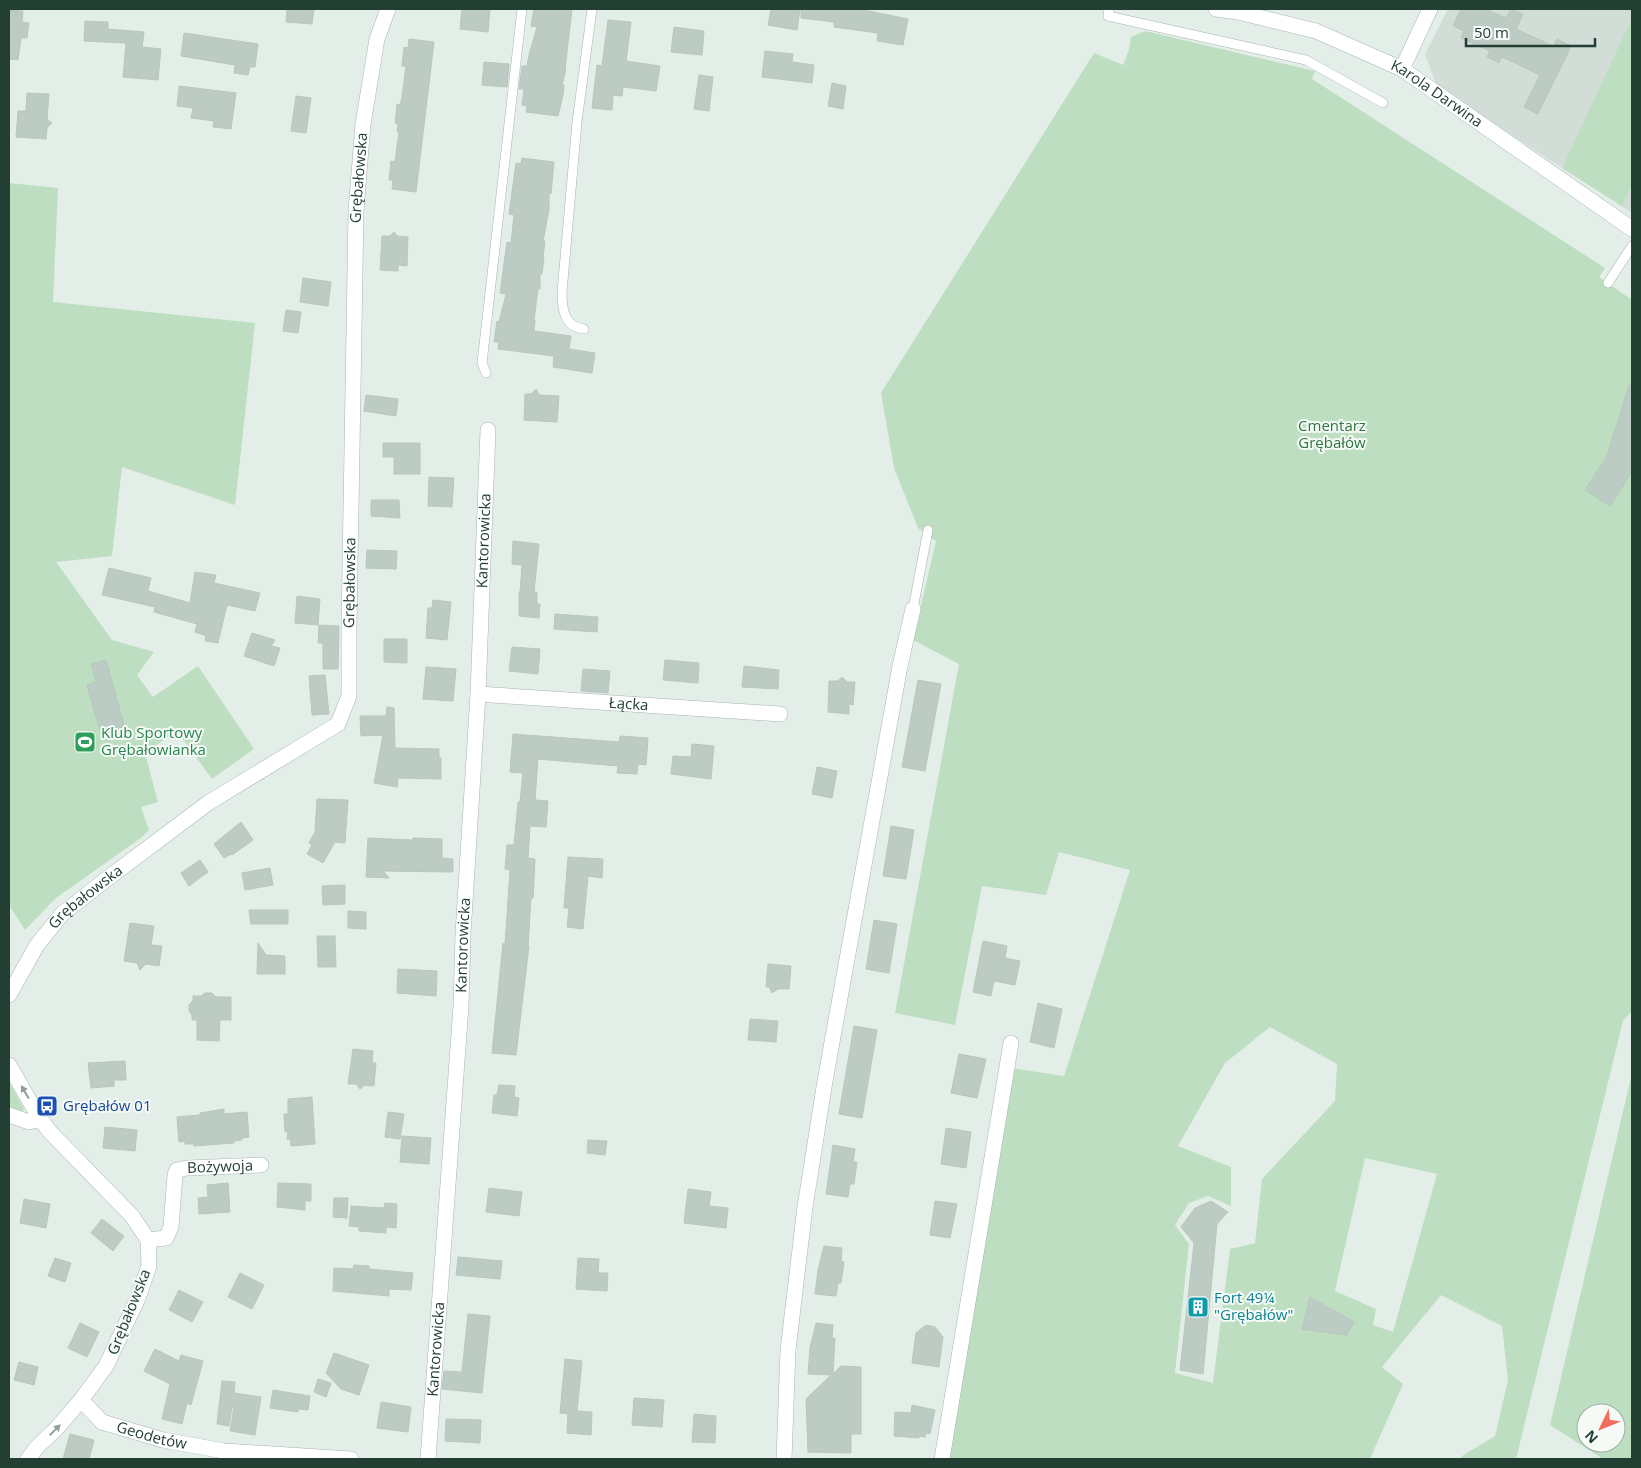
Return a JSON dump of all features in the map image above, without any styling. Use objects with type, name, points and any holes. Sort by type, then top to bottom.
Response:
[{"type":"street","name":"Grębałowska","points":[[9,995],[36,945],[62,914],[208,803],[338,724],[349,696],[356,211],[363,124],[377,39],[388,9]]},
{"type":"street","name":"Karola Darwina","points":[[1216,9],[1238,12],[1316,31],[1402,69],[1632,229]]},
{"type":"street","points":[[1402,69],[1430,9]]},
{"type":"street","name":"Kantorowicka","points":[[428,1459],[461,1006],[463,934],[478,694],[488,430]]},
{"type":"street","points":[[784,1459],[788,1350],[805,1207],[827,1071],[900,666],[913,609]]},
{"type":"street","name":"Łącka","points":[[478,694],[780,714]]},
{"type":"street","points":[[942,1459],[1011,1043]]},
{"type":"street","points":[[9,1065],[40,1119],[66,1150],[132,1216],[148,1240]]},
{"type":"street","points":[[9,1115],[29,1122],[40,1119]]},
{"type":"street","name":"Bożywoja","points":[[148,1240],[166,1238],[171,1227],[177,1170],[261,1165]]},
{"type":"street","name":"Grębałowska","points":[[28,1459],[81,1400],[106,1366],[138,1298],[149,1266],[148,1240]]},
{"type":"street","name":"Geodetów","points":[[81,1400],[102,1422],[163,1440],[224,1451],[351,1459]]},
{"type":"lane","points":[[486,373],[482,363],[522,9]]},
{"type":"lane","points":[[584,329],[568,320],[562,310],[562,292],[577,122],[592,9]]},
{"type":"lane","points":[[1109,9],[1108,16],[1306,60],[1383,104]]},
{"type":"lane","points":[[1608,283],[1632,246]]},
{"type":"lane","points":[[913,609],[928,530]]},
{"type":"shaded area","points":[[1448,9],[1632,9],[1632,213],[1437,87],[1425,54]]},
{"type":"green space","points":[[1632,18],[1632,184],[1622,206],[1562,168]]},
{"type":"green space","name":"Cmentarz Grębałów","points":[[1145,31],[1315,71],[1312,79],[1605,268],[1599,277],[1632,300],[1632,1011],[1623,1021],[1516,1459],[1461,1459],[1462,1456],[1495,1436],[1508,1380],[1502,1326],[1441,1295],[1382,1367],[1403,1384],[1370,1459],[946,1459],[1011,1068],[1064,1076],[1130,870],[1059,852],[1046,895],[982,886],[955,1025],[895,1013],[959,664],[913,640],[936,541],[918,528],[894,468],[881,393],[1094,53],[1123,65],[1129,50],[1131,37]],"holes":[[[1270,1027],[1337,1064],[1335,1101],[1262,1179],[1255,1243],[1230,1249],[1213,1383],[1175,1373],[1189,1244],[1175,1225],[1189,1203],[1208,1196],[1231,1206],[1231,1167],[1178,1146],[1225,1063]],[[1365,1158],[1437,1174],[1393,1332],[1373,1325],[1376,1309],[1335,1291]]]},
{"type":"green space","points":[[9,183],[58,188],[53,302],[255,323],[235,505],[122,467],[112,556],[56,562],[112,640],[154,652],[137,675],[153,697],[198,666],[254,749],[212,779],[177,731],[145,753],[158,802],[141,807],[149,830],[142,837],[56,898],[25,930],[9,905]]},
{"type":"green space","points":[[1632,1073],[1632,1459],[1603,1459],[1594,1453],[1626,1453],[1626,1403],[1576,1403],[1576,1442],[1550,1425]]},
{"type":"green space","points":[[9,1082],[24,1109],[23,1111],[9,1107]]},
{"type":"building","points":[[287,9],[314,9],[312,24],[286,22]]},
{"type":"building","points":[[462,9],[490,9],[488,32],[460,29]]},
{"type":"building","points":[[534,9],[572,9],[566,69],[562,85],[564,85],[563,95],[558,116],[526,112],[527,106],[522,105],[524,89],[519,89],[522,66],[527,66],[537,27],[531,26]]},
{"type":"building","points":[[771,9],[800,9],[797,30],[768,25]]},
{"type":"building","points":[[801,9],[864,9],[908,19],[903,45],[877,41],[878,33],[834,27],[834,22],[801,18]]},
{"type":"building","points":[[1461,9],[1485,9],[1506,18],[1511,9],[1523,14],[1516,29],[1553,46],[1557,39],[1571,46],[1538,114],[1524,107],[1540,75],[1502,57],[1499,63],[1487,57],[1490,51],[1461,38],[1464,31],[1453,26]]},
{"type":"building","points":[[9,10],[23,11],[22,22],[29,23],[27,38],[21,38],[18,60],[9,59]]},
{"type":"building","points":[[608,20],[631,22],[626,61],[660,66],[656,91],[623,87],[622,96],[613,95],[612,110],[592,108],[597,65],[602,66]]},
{"type":"building","points":[[85,21],[108,22],[108,29],[144,32],[142,47],[161,49],[158,80],[123,77],[126,43],[84,41]]},
{"type":"building","points":[[674,27],[704,31],[702,55],[671,52]]},
{"type":"building","points":[[184,33],[258,44],[255,67],[250,67],[248,75],[234,73],[235,65],[181,56]]},
{"type":"building","points":[[409,39],[434,42],[416,192],[392,189],[393,180],[389,180],[391,161],[395,162],[399,132],[397,132],[398,124],[395,123],[397,104],[400,105],[402,97],[406,66],[402,66],[404,47],[408,48]]},
{"type":"building","points":[[765,51],[793,54],[792,62],[814,65],[812,83],[762,77]]},
{"type":"building","points":[[484,62],[509,64],[507,87],[482,85]]},
{"type":"building","points":[[699,75],[713,77],[709,111],[694,109]]},
{"type":"building","points":[[832,83],[846,86],[843,109],[828,106]]},
{"type":"building","points":[[179,86],[236,93],[231,129],[213,127],[214,121],[191,118],[193,108],[177,106]]},
{"type":"building","points":[[27,93],[49,94],[47,119],[52,123],[47,128],[46,139],[16,137],[18,111],[26,111]]},
{"type":"building","points":[[296,96],[311,98],[306,133],[291,131]]},
{"type":"building","points":[[522,158],[554,162],[551,194],[549,193],[549,210],[543,241],[545,241],[544,257],[542,274],[540,274],[540,289],[538,289],[534,331],[571,336],[569,349],[595,353],[592,373],[553,367],[554,356],[498,349],[499,342],[494,342],[497,321],[499,322],[506,294],[500,293],[507,242],[511,243],[514,215],[509,214],[516,163],[521,164]]},
{"type":"building","points":[[394,232],[397,236],[408,237],[407,266],[398,265],[398,271],[380,270],[382,236],[390,236]]},
{"type":"building","points":[[303,278],[331,282],[328,306],[300,302]]},
{"type":"building","points":[[286,310],[301,312],[298,333],[283,331]]},
{"type":"building","points":[[1629,385],[1632,386],[1632,471],[1610,506],[1585,490],[1607,456]]},
{"type":"building","points":[[536,389],[539,395],[559,396],[557,422],[524,420],[525,394],[531,394]]},
{"type":"building","points":[[366,395],[398,399],[396,416],[364,411]]},
{"type":"building","points":[[383,443],[420,443],[420,474],[394,474],[394,457],[383,457]]},
{"type":"building","points":[[429,477],[454,478],[452,507],[428,506]]},
{"type":"building","points":[[371,500],[399,500],[400,518],[371,516]]},
{"type":"building","points":[[513,541],[539,544],[534,592],[537,592],[537,604],[540,604],[539,618],[519,616],[522,565],[512,564]]},
{"type":"building","points":[[367,550],[397,551],[396,569],[366,568]]},
{"type":"building","points":[[109,568],[151,578],[148,591],[190,603],[195,572],[216,575],[214,583],[260,593],[255,611],[227,605],[218,643],[205,641],[206,636],[195,632],[197,624],[154,612],[155,607],[102,595]]},
{"type":"building","points":[[297,596],[320,599],[318,625],[295,623]]},
{"type":"building","points":[[433,600],[451,602],[447,640],[426,638],[428,608],[432,608]]},
{"type":"building","points":[[555,614],[598,617],[597,632],[554,629]]},
{"type":"building","points":[[319,625],[339,626],[338,669],[323,669],[323,643],[318,643]]},
{"type":"building","points":[[252,633],[275,640],[271,646],[280,648],[274,666],[244,656]]},
{"type":"building","points":[[384,639],[407,639],[407,663],[384,662]]},
{"type":"building","points":[[512,647],[540,649],[538,674],[509,671]]},
{"type":"building","points":[[106,660],[125,729],[101,735],[87,685],[96,682],[91,664]]},
{"type":"building","points":[[665,660],[699,663],[698,683],[663,680]]},
{"type":"building","points":[[744,666],[779,670],[778,689],[742,687]]},
{"type":"building","points":[[426,667],[456,669],[453,701],[423,699]]},
{"type":"building","points":[[583,669],[610,671],[608,693],[581,691]]},
{"type":"building","points":[[325,675],[329,714],[312,715],[309,676]]},
{"type":"building","points":[[842,677],[847,682],[855,682],[853,705],[849,704],[849,714],[828,712],[829,681],[838,681]]},
{"type":"building","points":[[918,680],[941,684],[925,771],[902,767]]},
{"type":"building","points":[[387,707],[394,708],[395,748],[439,749],[441,779],[398,778],[397,787],[374,783],[383,735],[361,736],[360,716],[386,716]]},
{"type":"building","points":[[513,734],[619,742],[620,736],[648,738],[646,765],[638,764],[637,774],[617,773],[618,766],[538,759],[535,800],[548,801],[546,827],[530,826],[528,858],[535,859],[533,898],[531,898],[529,946],[516,1055],[492,1053],[503,943],[505,944],[510,870],[505,869],[507,845],[514,845],[523,773],[510,772]]},
{"type":"building","points":[[692,744],[714,746],[711,779],[671,774],[673,756],[691,757]]},
{"type":"building","points":[[817,767],[837,771],[832,798],[812,794]]},
{"type":"building","points":[[317,799],[348,800],[345,843],[335,842],[323,863],[307,854],[312,845],[309,843],[315,832]]},
{"type":"building","points":[[241,822],[253,840],[232,855],[224,858],[214,844]]},
{"type":"building","points":[[891,826],[914,830],[906,879],[883,876]]},
{"type":"building","points":[[368,838],[442,839],[442,858],[453,859],[453,872],[383,871],[389,878],[366,877]]},
{"type":"building","points":[[568,857],[603,859],[602,878],[588,876],[583,929],[567,927],[569,908],[564,908]]},
{"type":"building","points":[[200,860],[208,872],[189,886],[181,873]]},
{"type":"building","points":[[270,868],[273,885],[245,890],[242,873]]},
{"type":"building","points":[[345,885],[345,904],[323,905],[322,886]]},
{"type":"building","points":[[249,910],[288,910],[288,924],[251,924]]},
{"type":"building","points":[[348,911],[366,912],[366,929],[348,928]]},
{"type":"building","points":[[874,920],[897,924],[889,973],[866,969]]},
{"type":"building","points":[[130,923],[154,926],[151,945],[162,946],[159,966],[146,964],[140,970],[137,963],[124,961]]},
{"type":"building","points":[[317,936],[335,936],[336,967],[318,967]]},
{"type":"building","points":[[983,941],[1007,946],[1005,958],[1020,961],[1015,985],[994,981],[991,996],[973,992]]},
{"type":"building","points":[[258,943],[266,955],[285,956],[285,974],[257,974]]},
{"type":"building","points":[[768,964],[791,966],[789,989],[778,989],[772,993],[769,987],[766,987]]},
{"type":"building","points":[[398,969],[437,971],[436,996],[397,993]]},
{"type":"building","points":[[205,993],[212,993],[216,997],[231,997],[231,1020],[220,1020],[219,1041],[197,1040],[197,1020],[192,1020],[189,1005],[193,1000],[193,996],[201,996]]},
{"type":"building","points":[[1038,1003],[1062,1009],[1054,1048],[1030,1042]]},
{"type":"building","points":[[750,1019],[778,1021],[776,1042],[748,1040]]},
{"type":"building","points":[[854,1026],[877,1030],[862,1118],[839,1114]]},
{"type":"building","points":[[353,1049],[373,1051],[372,1063],[376,1063],[374,1086],[365,1085],[360,1089],[356,1084],[348,1084]]},
{"type":"building","points":[[959,1054],[986,1059],[977,1098],[951,1093]]},
{"type":"building","points":[[125,1061],[126,1080],[114,1080],[114,1086],[91,1088],[88,1063]]},
{"type":"building","points":[[499,1085],[515,1086],[514,1097],[519,1098],[517,1116],[492,1113],[494,1095],[497,1095]]},
{"type":"building","points":[[312,1097],[315,1144],[291,1146],[290,1139],[287,1139],[288,1131],[285,1132],[284,1114],[288,1114],[288,1099]]},
{"type":"building","points":[[224,1109],[224,1114],[247,1112],[249,1137],[234,1141],[234,1143],[194,1146],[194,1144],[185,1144],[185,1141],[179,1142],[177,1117],[200,1115],[200,1113]]},
{"type":"building","points":[[388,1112],[404,1114],[400,1139],[385,1137]]},
{"type":"building","points":[[105,1127],[137,1130],[135,1151],[103,1148]]},
{"type":"building","points":[[946,1128],[971,1132],[966,1168],[941,1164]]},
{"type":"building","points":[[402,1136],[431,1138],[429,1164],[400,1162]]},
{"type":"building","points":[[588,1140],[607,1141],[605,1155],[587,1153]]},
{"type":"building","points":[[833,1145],[855,1149],[853,1162],[857,1162],[854,1184],[850,1184],[848,1197],[826,1194]]},
{"type":"building","points":[[228,1183],[230,1212],[199,1214],[198,1198],[208,1197],[207,1185]]},
{"type":"building","points":[[278,1183],[311,1184],[311,1201],[305,1201],[305,1210],[277,1207]]},
{"type":"building","points":[[489,1188],[522,1192],[519,1216],[486,1212]]},
{"type":"building","points":[[688,1189],[711,1192],[709,1206],[728,1208],[726,1228],[684,1223]]},
{"type":"building","points":[[334,1198],[348,1198],[347,1218],[333,1217]]},
{"type":"building","points":[[24,1199],[50,1204],[46,1228],[20,1223]]},
{"type":"building","points":[[935,1201],[957,1204],[950,1238],[930,1235]]},
{"type":"building","name":"Fort 49¼ \"Grębałów\"","points":[[1211,1201],[1228,1212],[1217,1224],[1203,1374],[1180,1370],[1194,1243],[1181,1227],[1195,1208]]},
{"type":"building","points":[[385,1203],[397,1204],[396,1228],[386,1227],[386,1233],[359,1231],[359,1227],[349,1226],[351,1206],[384,1208]]},
{"type":"building","points":[[102,1219],[124,1236],[113,1251],[91,1233]]},
{"type":"building","points":[[824,1246],[842,1248],[841,1261],[844,1262],[841,1283],[838,1283],[836,1296],[815,1294]]},
{"type":"building","points":[[458,1257],[502,1261],[500,1279],[456,1275]]},
{"type":"building","points":[[55,1258],[71,1263],[65,1282],[48,1276]]},
{"type":"building","points":[[578,1258],[599,1259],[598,1273],[608,1273],[607,1291],[576,1289]]},
{"type":"building","points":[[354,1265],[369,1266],[369,1269],[413,1273],[411,1290],[389,1289],[389,1296],[333,1291],[334,1268],[353,1269]]},
{"type":"building","points":[[240,1273],[264,1285],[252,1309],[228,1297]]},
{"type":"building","points":[[179,1290],[203,1302],[192,1322],[169,1310]]},
{"type":"building","points":[[1310,1297],[1354,1322],[1347,1335],[1302,1329]]},
{"type":"building","points":[[468,1314],[490,1316],[482,1393],[442,1389],[444,1371],[462,1372]]},
{"type":"building","points":[[80,1323],[99,1332],[87,1357],[68,1348]]},
{"type":"building","points":[[816,1323],[833,1325],[832,1338],[835,1338],[833,1374],[841,1366],[861,1367],[861,1434],[851,1434],[851,1453],[808,1452],[806,1399],[831,1375],[808,1374],[810,1348]]},
{"type":"building","points":[[926,1325],[935,1327],[943,1337],[939,1367],[912,1363],[916,1333]]},
{"type":"building","points":[[155,1349],[179,1361],[181,1355],[203,1361],[191,1405],[187,1403],[182,1424],[162,1419],[170,1384],[144,1371]]},
{"type":"building","points":[[334,1353],[369,1365],[359,1395],[341,1389],[326,1373]]},
{"type":"building","points":[[565,1359],[582,1361],[577,1411],[592,1412],[591,1435],[567,1433],[568,1414],[560,1413]]},
{"type":"building","points":[[19,1362],[38,1367],[34,1385],[14,1380]]},
{"type":"building","points":[[318,1379],[331,1383],[326,1397],[314,1392]]},
{"type":"building","points":[[222,1381],[235,1382],[234,1393],[261,1397],[255,1435],[230,1431],[234,1407],[232,1407],[229,1426],[217,1424]]},
{"type":"building","points":[[273,1390],[310,1396],[308,1410],[298,1409],[298,1412],[270,1408]]},
{"type":"building","points":[[634,1398],[664,1400],[662,1427],[632,1425]]},
{"type":"building","points":[[381,1402],[411,1407],[408,1432],[377,1428]]},
{"type":"building","points":[[912,1405],[935,1410],[930,1434],[926,1433],[925,1437],[919,1436],[919,1438],[894,1436],[895,1412],[911,1413]]},
{"type":"building","points":[[694,1414],[716,1416],[715,1443],[692,1442]]},
{"type":"building","points":[[446,1419],[481,1420],[480,1443],[445,1441]]},
{"type":"building","points":[[70,1434],[94,1440],[89,1459],[63,1459]]},
{"type":"place","name":"Klub Sportowy Grębałowianka","points":[[85,742]]},
{"type":"place","name":"Grębałów 01","points":[[47,1106]]},
{"type":"place","name":"Fort 49¼ \"Grębałów\"","points":[[1198,1307]]}]
